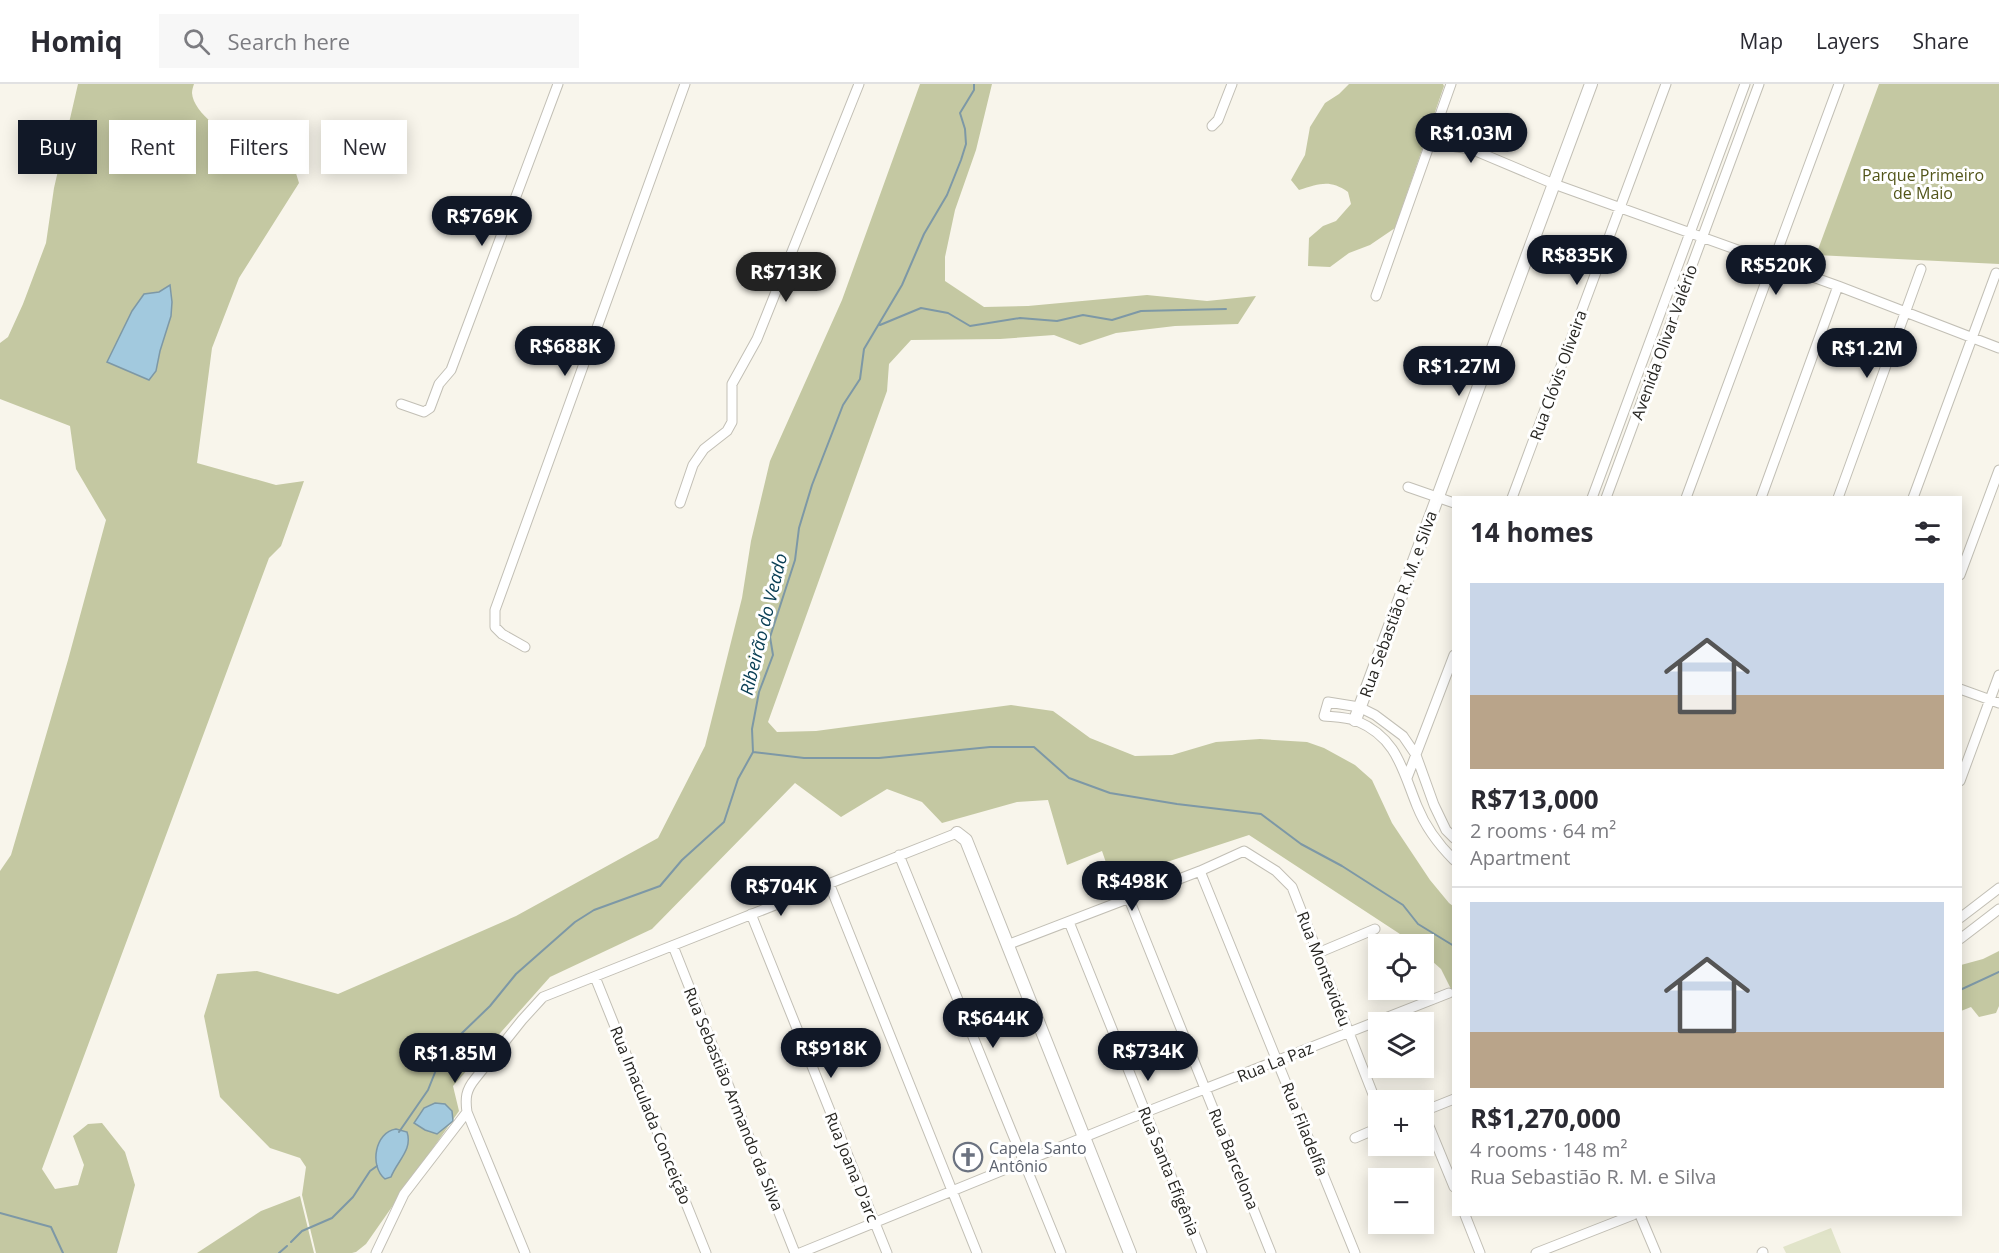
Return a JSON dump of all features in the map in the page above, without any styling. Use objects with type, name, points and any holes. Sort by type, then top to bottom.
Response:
[{"type":"street","points":[[401,404],[424,412],[430,408],[439,384],[451,370],[558,84]]},
{"type":"street","points":[[525,647],[502,634],[495,627],[495,610],[685,84]]},
{"type":"street","points":[[680,503],[693,465],[704,449],[727,432],[732,422],[732,384],[757,339],[858,84]]},
{"type":"street","points":[[1212,126],[1218,120],[1232,84]]},
{"type":"street","points":[[1376,296],[1451,84]]},
{"type":"street","name":"Rua Sebastião R. M. e Silva","points":[[1355,720],[1591,84]]},
{"type":"street","name":"Rua Clóvis Oliveira","points":[[1513,496],[1666,84]]},
{"type":"street","points":[[1594,496],[1745,84]]},
{"type":"street","name":"Avenida Olivar Valério","points":[[1607,496],[1759,84]]},
{"type":"street","points":[[1687,496],[1839,84]]},
{"type":"street","points":[[1430,143],[1471,149],[1554,184],[1838,286],[1999,348]]},
{"type":"street","points":[[1839,496],[1922,269]]},
{"type":"street","points":[[1914,496],[1996,273]]},
{"type":"street","points":[[1762,496],[1838,286]]},
{"type":"street","points":[[1962,570],[1999,470]]},
{"type":"street","points":[[1408,487],[1452,502]]},
{"type":"street","points":[[1407,778],[1452,659]]},
{"type":"street","points":[[1962,776],[1995,701],[1999,675]]},
{"type":"street","points":[[1962,689],[1995,701]]},
{"type":"street","points":[[1452,836],[1446,830],[1434,805],[1416,755],[1403,736],[1375,715],[1359,707],[1328,702],[1324,716],[1355,720],[1388,741],[1398,757],[1417,807],[1441,847],[1452,858]]},
{"type":"street","points":[[525,1253],[466,1112],[465,1099],[468,1089],[543,997],[957,833],[966,840],[1130,1253]]},
{"type":"street","name":"Rua Montevidéu","points":[[1200,871],[1244,851],[1275,871],[1292,887],[1371,1090]]},
{"type":"street","points":[[899,855],[1061,1253]]},
{"type":"street","points":[[1007,945],[1200,871]]},
{"type":"street","name":"Rua Filadelfia","points":[[1200,871],[1354,1253]]},
{"type":"street","points":[[829,883],[977,1253]]},
{"type":"street","points":[[1989,917],[1998,887]]},
{"type":"street","points":[[1962,916],[1998,887]]},
{"type":"street","name":"Rua Barcelona","points":[[1129,899],[1271,1253]]},
{"type":"street","points":[[1962,937],[1999,909]]},
{"type":"street","name":"Rua Joana D'arc","points":[[751,914],[887,1253]]},
{"type":"street","name":"Rua Santa Efigênia","points":[[1069,922],[1202,1253]]},
{"type":"street","points":[[1318,953],[1375,929]]},
{"type":"street","name":"Rua Sebastião Armando da Silva","points":[[673,946],[795,1253]]},
{"type":"street","name":"Rua Imaculada Conceição","points":[[595,977],[706,1253]]},
{"type":"street","name":"Rua La Paz","points":[[800,1253],[1146,1112],[1449,993]]},
{"type":"street","points":[[1434,1108],[1452,1100]]},
{"type":"street","points":[[376,1253],[404,1194],[466,1112]]},
{"type":"street","points":[[1355,1138],[1368,1132]]},
{"type":"street","points":[[1434,1138],[1452,1182]]},
{"type":"street","points":[[1465,1216],[1480,1253]]},
{"type":"street","points":[[1536,1253],[1630,1216]]},
{"type":"street","points":[[1640,1216],[1656,1253]]},
{"type":"green space","points":[[78,84],[194,84],[192,93],[196,105],[209,120],[208,174],[296,174],[299,183],[239,278],[212,348],[197,463],[276,485],[304,481],[281,546],[269,558],[42,1169],[55,1189],[78,1185],[84,1165],[73,1136],[88,1124],[102,1123],[125,1152],[135,1185],[117,1253],[0,1253],[0,871],[11,855],[106,520],[76,469],[70,426],[0,399],[0,343],[8,337],[46,243],[57,174],[97,174],[97,120],[70,120]]},
{"type":"green space","points":[[920,84],[992,84],[976,150],[955,210],[945,257],[945,281],[984,307],[1028,306],[1147,295],[1207,301],[1256,296],[1238,324],[1175,326],[1116,333],[1080,345],[1054,335],[1000,339],[911,340],[889,364],[887,391],[768,722],[777,732],[816,731],[1011,705],[1053,711],[1090,738],[1135,756],[1172,755],[1216,742],[1260,739],[1307,742],[1324,748],[1355,765],[1372,780],[1392,823],[1430,880],[1452,905],[1452,991],[1441,969],[1434,963],[1434,934],[1400,934],[1249,835],[1112,880],[1102,851],[1067,865],[1048,800],[1017,802],[942,823],[922,802],[887,789],[841,817],[795,783],[652,929],[550,977],[453,1086],[459,1111],[366,1244],[352,1253],[316,1253],[302,1195],[306,1167],[300,1158],[270,1148],[220,1097],[204,1016],[217,974],[257,971],[338,994],[516,916],[658,838],[705,746],[742,598],[751,541],[770,461],[842,300]]},
{"type":"green space","points":[[1349,84],[1443,84],[1444,86],[1395,228],[1370,245],[1349,253],[1330,267],[1308,266],[1309,238],[1323,226],[1336,221],[1351,204],[1348,192],[1335,185],[1319,185],[1299,190],[1291,180],[1305,155],[1310,127],[1325,103]]},
{"type":"green space","name":"Parque Primeiro de Maio","points":[[1879,84],[1999,84],[1999,264],[1816,255]]},
{"type":"green space","points":[[1999,951],[1999,1006],[1996,1013],[1979,1017],[1971,1007],[1962,1011],[1962,965],[1983,959]]},
{"type":"green space","points":[[300,1196],[314,1253],[197,1253],[261,1211]]},
{"type":"green space","points":[[1831,1228],[1841,1253],[1786,1253],[1783,1247]]},
{"type":"water","points":[[170,285],[171,316],[156,371],[149,380],[107,362],[132,311],[144,294],[159,292]]},
{"type":"water","points":[[435,1103],[445,1104],[452,1111],[453,1121],[437,1134],[414,1123],[424,1108]]},
{"type":"water","points":[[396,1129],[407,1132],[408,1144],[391,1177],[385,1179],[377,1166],[377,1150],[383,1136]]},
{"type":"waterway","name":"Ribeirão do Veado","points":[[399,1132],[428,1090],[438,1065],[461,1034],[490,1006],[516,974],[575,922],[594,910],[660,886],[682,860],[724,822],[738,779],[753,752],[752,729],[759,692],[773,655],[770,637],[795,560],[799,528],[812,485],[843,405],[860,379],[864,349],[902,285],[924,234],[947,195],[966,144],[965,129],[960,113],[974,90],[974,84]]},
{"type":"waterway","points":[[880,325],[921,308],[948,313],[970,326],[1020,318],[1057,321],[1083,315],[1112,320],[1141,311],[1226,309]]},
{"type":"waterway","points":[[753,752],[804,758],[879,758],[990,747],[1034,747],[1069,778],[1110,793],[1261,814],[1301,844],[1342,866],[1403,905],[1418,924],[1452,945]]},
{"type":"waterway","points":[[1962,989],[1999,972]]},
{"type":"waterway","name":"Ribeirão do Veado","points":[[291,1242],[302,1231],[332,1218],[353,1197],[370,1171],[377,1166]]},
{"type":"waterway","points":[[0,1213],[51,1227],[63,1253]]},
{"type":"waterway","name":"Ribeirão do Veado","points":[[279,1253],[287,1246]]},
{"type":"place","name":"Capela Santo Antônio","points":[[968,1157]]}]
